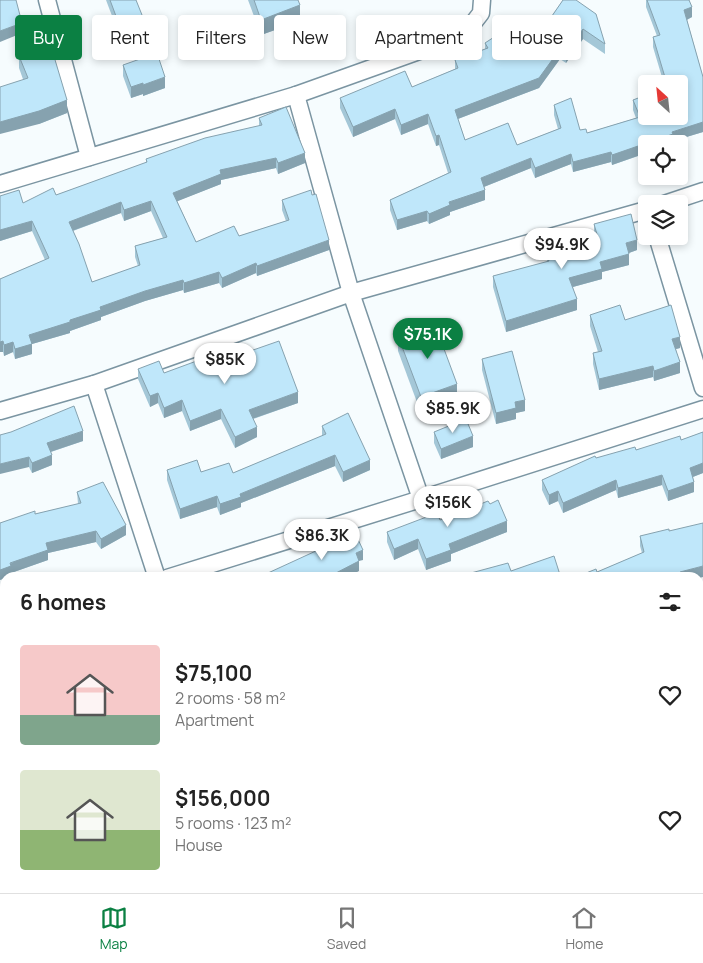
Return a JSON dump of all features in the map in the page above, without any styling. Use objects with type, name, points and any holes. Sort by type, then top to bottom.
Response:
[{"type":"street","points":[[47,0],[89,157]]},
{"type":"street","points":[[0,184],[296,95],[464,35],[481,13],[482,0]]},
{"type":"street","points":[[296,95],[351,293],[421,499]]},
{"type":"street","points":[[688,196],[703,191]]},
{"type":"street","points":[[0,411],[94,384],[351,293],[638,212]]},
{"type":"street","points":[[660,245],[703,388]]},
{"type":"street","points":[[94,384],[155,572]]},
{"type":"street","points":[[186,572],[703,409]]},
{"type":"building","points":[[0,0],[16,0],[20,15],[15,15],[15,26],[0,31]]},
{"type":"building","points":[[110,0],[136,0],[142,15],[116,15]]},
{"type":"building","points":[[254,0],[298,0],[300,5],[264,19],[264,15],[259,15]]},
{"type":"building","points":[[563,0],[576,0],[596,14],[605,44],[583,29],[581,32],[581,15],[553,15]]},
{"type":"building","points":[[647,0],[689,0],[692,7],[684,10],[703,77],[703,122],[672,132],[673,134],[670,135],[638,135],[638,146],[612,155],[611,152],[573,162],[571,154],[535,168],[531,158],[481,178],[485,190],[449,202],[450,205],[429,214],[427,211],[397,220],[390,200],[451,172],[439,135],[436,136],[428,114],[401,125],[395,109],[353,127],[340,98],[405,71],[412,87],[458,68],[455,60],[482,60],[482,50],[488,48],[485,43],[492,38],[492,60],[552,60],[539,78],[455,110],[465,140],[508,123],[517,145],[561,128],[554,105],[571,98],[580,130],[586,129],[587,133],[638,118],[638,125],[688,125],[688,75],[664,75],[653,37],[660,35]]},
{"type":"building","points":[[21,60],[55,60],[67,100],[39,111],[0,122],[0,87],[28,78]]},
{"type":"building","points":[[137,60],[159,60],[165,77],[131,87],[123,65]]},
{"type":"building","points":[[638,98],[638,112],[633,100]]},
{"type":"building","points":[[286,107],[305,153],[278,163],[276,158],[220,170],[221,174],[173,193],[196,242],[234,226],[239,236],[289,220],[282,200],[311,190],[312,195],[316,194],[329,240],[257,266],[256,263],[222,278],[219,272],[184,283],[183,280],[145,291],[100,307],[101,310],[70,320],[70,322],[29,335],[32,344],[15,349],[13,342],[4,345],[3,341],[0,342],[0,279],[49,258],[32,221],[0,230],[0,196],[19,190],[23,203],[53,188],[56,195],[147,162],[146,159],[205,138],[262,125],[259,118]],"holes":[[[151,201],[167,237],[135,246],[140,265],[92,282],[69,222],[121,202],[124,210]]]},
{"type":"building","points":[[631,214],[637,240],[626,243],[629,254],[600,262],[602,269],[569,278],[577,299],[506,321],[493,276],[549,261],[547,255],[598,238],[594,224]]},
{"type":"building","points":[[620,305],[625,320],[671,305],[680,337],[672,339],[680,362],[654,371],[653,366],[599,379],[593,353],[602,351],[590,315]]},
{"type":"building","points":[[434,322],[457,384],[421,397],[398,336]]},
{"type":"building","points":[[279,341],[298,392],[249,410],[257,427],[235,437],[221,409],[190,421],[182,400],[164,408],[158,393],[150,396],[138,369],[159,361],[164,373],[202,359],[204,364],[235,354],[236,356]]},
{"type":"building","points":[[512,351],[525,400],[515,402],[516,408],[496,413],[482,359]]},
{"type":"building","points":[[74,406],[83,431],[47,443],[52,455],[32,463],[29,457],[0,464],[0,435]]},
{"type":"building","points":[[348,413],[370,460],[343,472],[335,455],[240,494],[241,497],[220,504],[217,496],[180,509],[167,470],[197,460],[201,472],[229,463],[233,473],[326,434],[322,426]]},
{"type":"building","points":[[466,419],[473,436],[441,449],[434,432]]},
{"type":"building","points":[[703,432],[703,463],[690,468],[694,482],[668,491],[662,475],[618,488],[616,480],[563,503],[558,491],[549,495],[542,480],[595,456],[596,458],[635,447],[636,450],[680,436],[681,440]]},
{"type":"building","points":[[103,482],[126,525],[101,539],[96,531],[46,543],[48,550],[10,563],[11,566],[0,570],[0,523],[35,511],[35,514],[81,503],[77,492]]},
{"type":"building","points":[[498,500],[507,521],[449,544],[451,550],[426,559],[418,539],[394,549],[387,532],[437,513],[440,520],[488,501],[490,504]]},
{"type":"building","points":[[703,523],[703,566],[680,572],[597,572],[644,552],[640,536],[669,529],[669,531]]},
{"type":"building","points":[[355,533],[363,550],[356,553],[359,561],[338,572],[270,572]]},
{"type":"building","points":[[554,556],[559,572],[475,572],[508,563],[511,571]]}]
